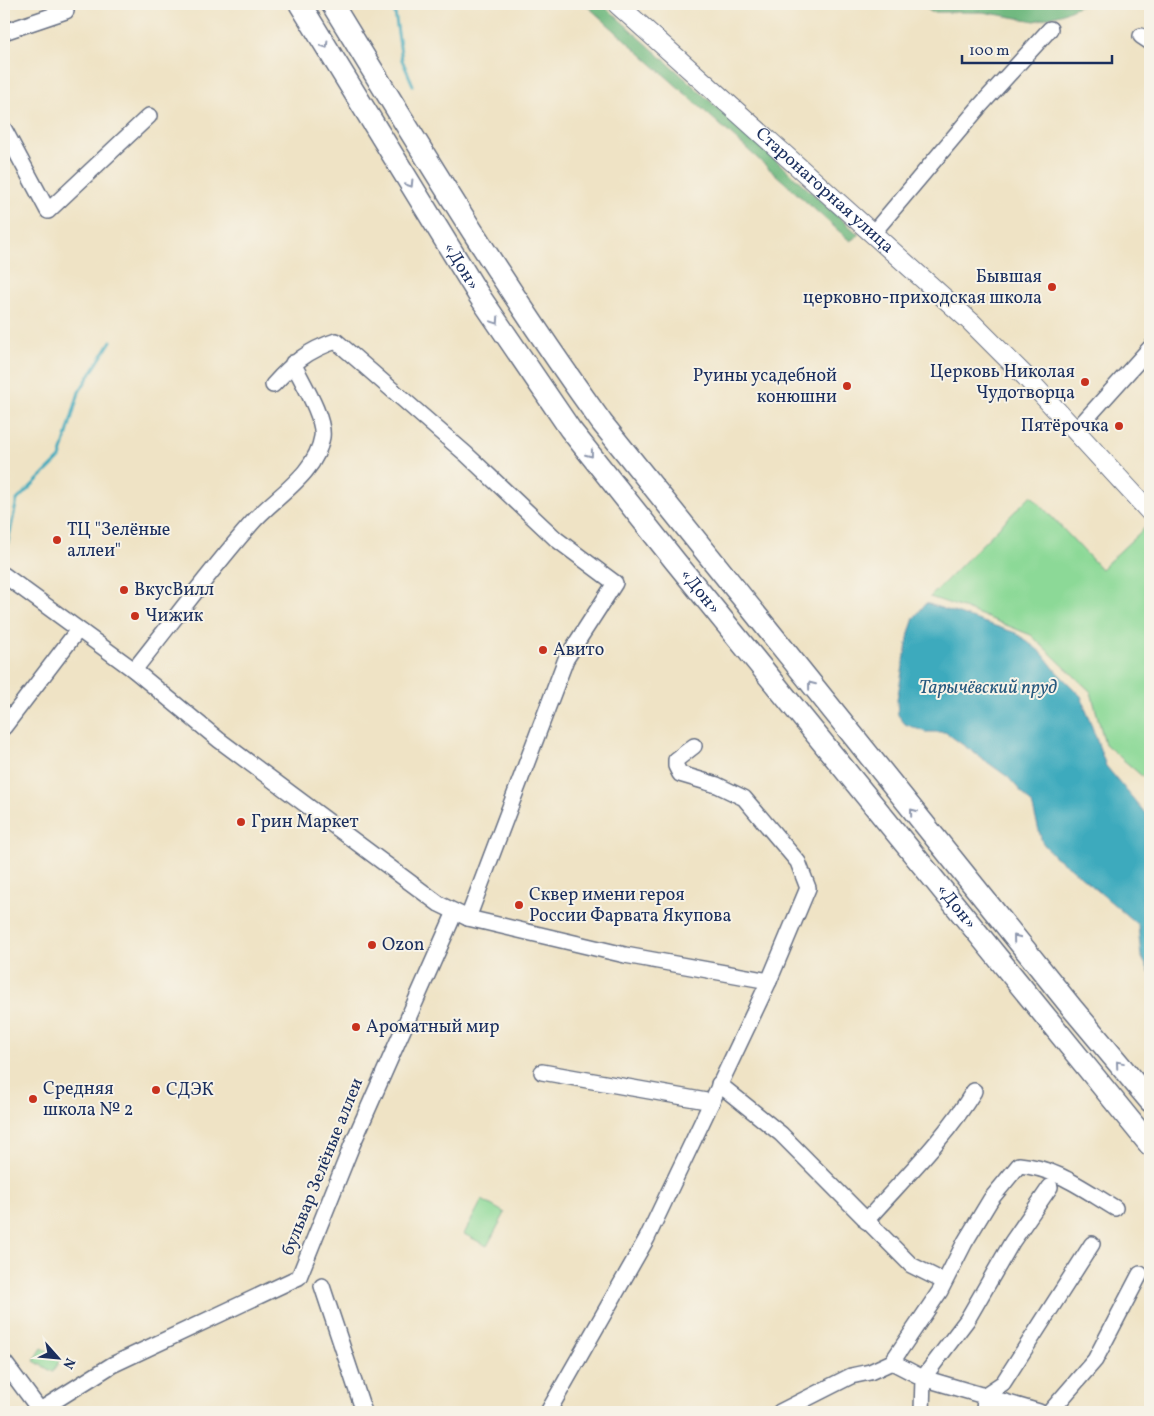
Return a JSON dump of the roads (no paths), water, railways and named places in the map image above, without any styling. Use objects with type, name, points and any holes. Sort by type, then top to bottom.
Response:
[{"type":"highway","name":"«Дон»","points":[[300,4],[478,294],[570,429],[700,592],[1150,1144]]},
{"type":"highway","name":"«Дон»","points":[[332,4],[434,171],[539,336],[602,423],[1072,1008],[1150,1101]]},
{"type":"main road","name":"Старонагорная улица","points":[[617,4],[978,328],[1076,430],[1150,512]]},
{"type":"street","points":[[4,32],[66,11]]},
{"type":"street","points":[[873,233],[980,106],[1050,29]]},
{"type":"street","points":[[4,129],[48,211],[149,116]]},
{"type":"street","name":"бульвар Зелёные аллеи","points":[[38,1411],[112,1365],[299,1276],[348,1154],[462,915],[566,659],[615,583],[556,539],[466,454],[336,341],[321,346],[293,363]]},
{"type":"street","points":[[1076,430],[1150,348]]},
{"type":"street","points":[[134,670],[252,522],[302,474],[316,451],[322,436],[318,415],[293,363],[273,385]]},
{"type":"street","points":[[7,577],[134,670],[227,746],[439,904],[462,915],[625,955],[769,981]]},
{"type":"street","points":[[4,727],[78,630]]},
{"type":"street","points":[[548,1412],[647,1238],[769,981],[808,888],[798,862],[744,798],[717,785],[680,774],[676,766],[676,760],[694,746]]},
{"type":"street","points":[[542,1072],[712,1102]]},
{"type":"street","points":[[719,1084],[781,1134],[911,1264],[943,1281]]},
{"type":"street","points":[[866,1221],[913,1170],[974,1091]]},
{"type":"street","points":[[780,1412],[851,1376],[870,1372],[892,1362],[940,1291],[943,1281],[991,1199],[1019,1165],[1039,1167],[1063,1177],[1115,1208]]},
{"type":"street","points":[[922,1412],[923,1378],[967,1320],[1012,1242],[1050,1187]]},
{"type":"street","points":[[985,1395],[1003,1382],[1092,1244]]},
{"type":"street","points":[[1050,1412],[1095,1360],[1140,1274]]},
{"type":"street","points":[[322,1286],[364,1412]]},
{"type":"street","points":[[4,1362],[38,1411]]},
{"type":"street","points":[[892,1362],[923,1378],[1039,1412]]},
{"type":"street","points":[[984,1412],[985,1395]]},
{"type":"water","name":"Тарычёвский пруд","points":[[926,603],[1016,633],[1042,653],[1056,671],[1081,696],[1106,766],[1150,819],[1150,973],[1141,956],[1138,925],[1070,867],[1054,856],[1042,842],[1032,804],[1008,777],[945,732],[925,732],[905,724],[898,715],[897,700],[909,633],[914,618]]},
{"type":"waterway","points":[[386,4],[395,13],[402,60],[413,85]]},
{"type":"waterway","points":[[4,560],[17,500],[60,458],[79,392],[111,341]]},
{"type":"place","name":"Бывшая церковно-приходская школа","points":[[1052,287]]},
{"type":"place","name":"Церковь Николая Чудотворца","points":[[1085,382]]},
{"type":"place","name":"Руины усадебной конюшни","points":[[847,386]]},
{"type":"place","name":"Пятёрочка","points":[[1119,426]]},
{"type":"place","name":"ТЦ \"Зелёные аллеи\"","points":[[57,540]]},
{"type":"place","name":"ВкусВилл","points":[[124,590]]},
{"type":"place","name":"Чижик","points":[[135,616]]},
{"type":"place","name":"Авито","points":[[543,650]]},
{"type":"place","name":"Грин Маркет","points":[[241,822]]},
{"type":"place","name":"Сквер имени героя России Фарвата Якупова","points":[[519,905]]},
{"type":"place","name":"Ozon","points":[[372,945]]},
{"type":"place","name":"Ароматный мир","points":[[356,1027]]},
{"type":"place","name":"СДЭК","points":[[156,1090]]},
{"type":"place","name":"Средняя школа № 2","points":[[33,1099]]}]
